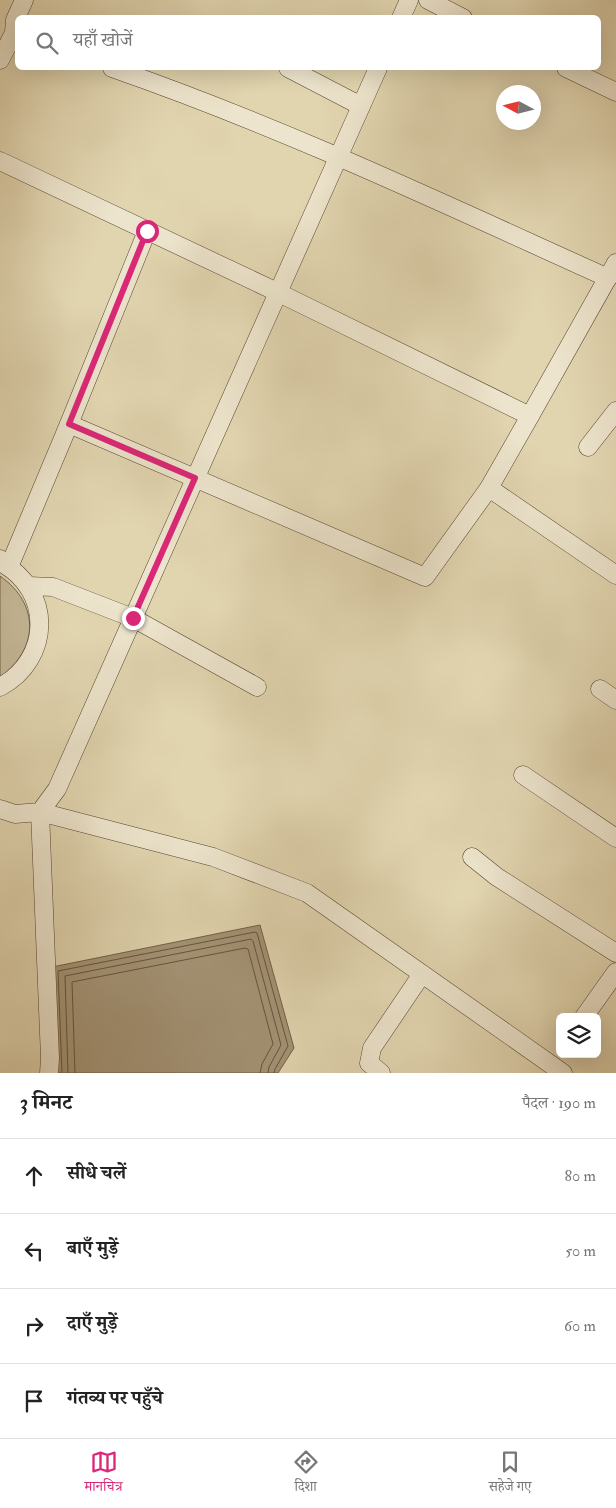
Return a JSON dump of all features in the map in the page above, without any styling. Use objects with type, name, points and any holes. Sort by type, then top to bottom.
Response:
[{"type":"street","points":[[17,15],[24,0]]},
{"type":"street","points":[[402,15],[408,0]]},
{"type":"street","points":[[428,0],[458,15]]},
{"type":"street","points":[[0,60],[15,36]]},
{"type":"street","points":[[69,424],[425,577],[489,488],[612,271],[188,94],[118,70]]},
{"type":"street","points":[[292,70],[361,106]]},
{"type":"street","points":[[50,1073],[40,812],[57,789],[377,70]]},
{"type":"street","points":[[570,70],[616,92]]},
{"type":"street","points":[[0,162],[277,292],[530,416]]},
{"type":"street","points":[[0,687],[10,682],[29,662],[39,638],[40,624],[38,610],[28,586],[3,563],[69,424],[147,231]]},
{"type":"street","points":[[588,447],[616,412]]},
{"type":"street","points":[[489,488],[616,575]]},
{"type":"street","points":[[28,586],[53,587],[133,618],[257,687]]},
{"type":"street","points":[[600,689],[616,700]]},
{"type":"street","points":[[523,775],[616,838]]},
{"type":"street","points":[[0,808],[15,814],[40,812],[213,857],[307,893],[554,1065]]},
{"type":"street","points":[[472,857],[497,877],[616,953]]},
{"type":"street","points":[[587,1013],[616,972]]},
{"type":"street","points":[[381,1073],[369,1063],[372,1048],[422,974]]},
{"type":"shaded area","points":[[0,576],[13,587],[22,600],[28,613],[30,626],[28,640],[22,653],[13,666],[0,677]]},
{"type":"water","points":[[260,925],[294,1048],[278,1073],[57,1073],[52,967]]},
{"type":"route","points":[[133,618],[195,478],[69,424],[147,231]]}]
